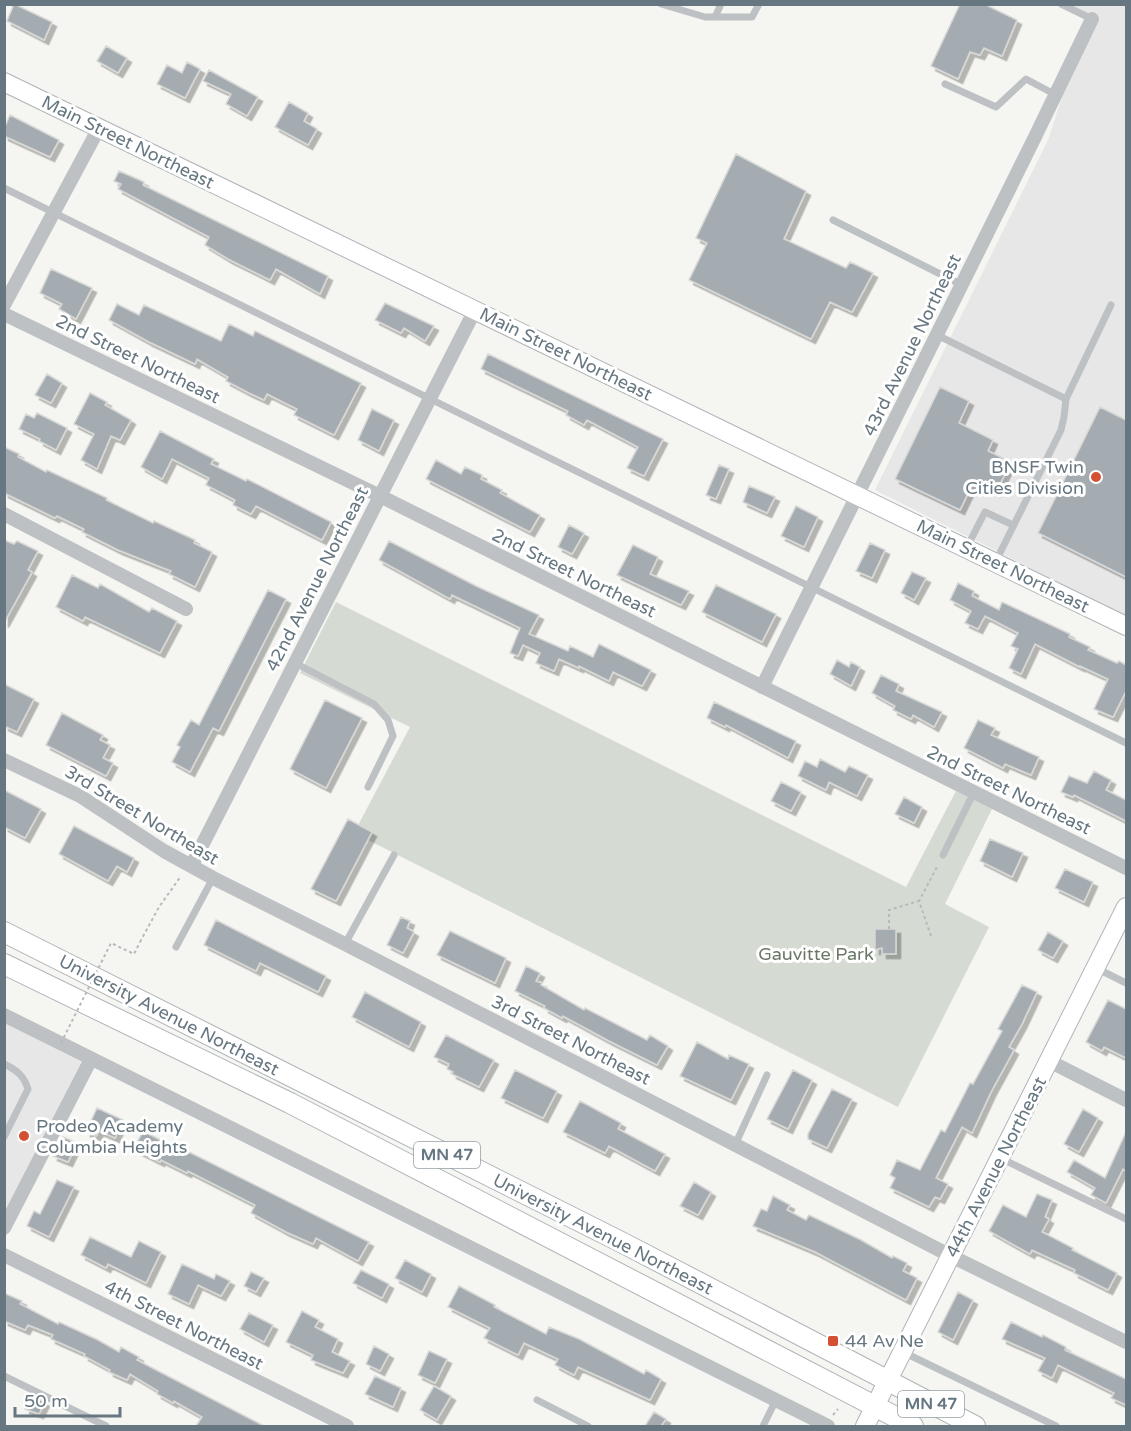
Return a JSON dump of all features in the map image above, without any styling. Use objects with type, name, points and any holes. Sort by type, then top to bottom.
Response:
[{"type":"main road","name":"University Avenue Northeast","points":[[4,932],[623,1243],[975,1426]]},
{"type":"main road","name":"University Avenue Northeast","points":[[4,964],[290,1103],[913,1426]]},
{"type":"street","name":"43rd Avenue Northeast","points":[[762,687],[1092,19]]},
{"type":"street","name":"Main Street Northeast","points":[[4,82],[1126,626]]},
{"type":"street","points":[[4,305],[99,128]]},
{"type":"street","name":"42nd Avenue Northeast","points":[[192,865],[475,310]]},
{"type":"street","name":"2nd Street Northeast","points":[[4,314],[380,496],[1126,868]]},
{"type":"street","points":[[4,514],[186,609]]},
{"type":"street","name":"3rd Street Northeast","points":[[4,760],[80,796],[164,851],[213,878],[951,1256],[1126,1342]]},
{"type":"street","name":"44th Avenue Northeast","points":[[865,1426],[1126,907]]},
{"type":"street","points":[[4,1015],[828,1426]]},
{"type":"street","points":[[4,1228],[92,1059]]},
{"type":"street","points":[[1048,1061],[1126,1100]]},
{"type":"street","name":"4th Street Northeast","points":[[4,1255],[347,1426]]},
{"type":"lane","points":[[661,4],[705,17],[752,18],[759,4]]},
{"type":"lane","points":[[715,17],[721,4]]},
{"type":"lane","points":[[1062,4],[1092,19]]},
{"type":"lane","points":[[945,84],[996,107],[1026,79],[1056,94]]},
{"type":"lane","points":[[4,188],[1126,743]]},
{"type":"lane","points":[[833,220],[962,285]]},
{"type":"lane","points":[[994,563],[1061,430],[1065,417],[1066,399],[1111,306]]},
{"type":"lane","points":[[937,335],[1066,399]]},
{"type":"lane","points":[[966,549],[985,512],[1013,525]]},
{"type":"lane","points":[[295,663],[374,704],[388,720],[393,736],[368,787]]},
{"type":"lane","points":[[943,855],[974,792]]},
{"type":"lane","points":[[345,944],[394,855]]},
{"type":"lane","points":[[176,947],[213,878]]},
{"type":"lane","points":[[1096,968],[1126,983]]},
{"type":"lane","points":[[4,1064],[14,1069],[25,1080],[28,1089],[4,1137]]},
{"type":"lane","points":[[735,1145],[767,1075]]},
{"type":"lane","points":[[1000,1158],[1126,1220]]},
{"type":"lane","points":[[903,1352],[1056,1426]]},
{"type":"lane","points":[[4,1376],[106,1426]]},
{"type":"lane","points":[[537,1400],[588,1426]]},
{"type":"lane","points":[[763,1426],[776,1400]]},
{"type":"path","points":[[889,929],[889,910],[919,901],[943,855]]},
{"type":"path","points":[[61,1043],[111,943],[134,954],[159,907],[177,880],[192,865]]},
{"type":"path","points":[[919,901],[931,936]]},
{"type":"shaded area","points":[[1058,5],[1126,5],[1126,616],[875,490],[1048,140],[1087,20]]},
{"type":"shaded area","name":"Prodeo Academy Columbia Heights","points":[[5,1022],[81,1062],[5,1211]]},
{"type":"green space","name":"Gauvitte Park","points":[[336,602],[906,887],[956,791],[992,809],[945,904],[989,927],[898,1107],[354,833],[410,727],[300,673]]},
{"type":"building","points":[[14,4],[52,22],[44,40],[7,21]]},
{"type":"building","points":[[960,4],[984,4],[1017,20],[1002,56],[984,48],[980,55],[970,52],[958,79],[931,66]]},
{"type":"building","points":[[106,46],[127,58],[118,73],[97,61]]},
{"type":"building","points":[[187,62],[200,69],[185,98],[157,84],[167,65],[182,73]]},
{"type":"building","points":[[209,70],[258,97],[247,116],[226,104],[231,94],[203,81]]},
{"type":"building","points":[[289,102],[308,113],[304,121],[317,129],[308,145],[275,127]]},
{"type":"building","points":[[10,115],[59,140],[50,157],[4,136],[4,129]]},
{"type":"building","points":[[736,154],[806,191],[784,239],[846,268],[850,262],[873,273],[852,312],[830,302],[811,339],[689,280],[707,243],[696,238]]},
{"type":"building","points":[[119,171],[328,276],[320,294],[276,269],[270,280],[205,245],[209,237],[118,189],[121,184],[114,181]]},
{"type":"building","points":[[51,269],[92,288],[76,319],[59,309],[62,304],[40,293]]},
{"type":"building","points":[[385,303],[434,326],[425,341],[404,328],[401,333],[375,320]]},
{"type":"building","points":[[117,304],[139,315],[144,305],[221,341],[229,324],[253,336],[255,331],[361,383],[334,435],[294,415],[297,409],[267,394],[264,400],[249,393],[226,381],[228,377],[197,359],[195,364],[109,320]]},
{"type":"building","points":[[488,354],[663,439],[644,476],[627,468],[638,447],[587,420],[584,425],[566,415],[568,411],[481,369]]},
{"type":"building","points":[[47,374],[62,383],[51,403],[35,395]]},
{"type":"building","points":[[940,387],[969,401],[959,423],[993,440],[988,451],[1011,462],[996,492],[974,481],[960,510],[895,479]]},
{"type":"building","points":[[90,393],[107,402],[105,405],[131,420],[120,440],[111,436],[97,469],[81,460],[94,434],[74,424]]},
{"type":"building","name":"BNSF Twin Cities Division","points":[[1100,407],[1126,420],[1126,577],[1038,533]]},
{"type":"building","points":[[372,409],[394,420],[379,451],[358,440]]},
{"type":"building","points":[[37,413],[67,428],[56,450],[19,429],[26,414],[34,418]]},
{"type":"building","points":[[160,431],[214,459],[211,464],[246,481],[247,479],[331,522],[322,540],[256,506],[251,514],[233,505],[235,500],[206,485],[209,478],[172,459],[162,479],[141,467]]},
{"type":"building","points":[[4,447],[46,472],[47,470],[153,523],[154,521],[195,540],[194,543],[212,552],[195,587],[169,574],[171,571],[118,550],[82,532],[84,529],[57,516],[55,518],[4,493]]},
{"type":"building","points":[[436,460],[461,474],[465,467],[482,475],[481,479],[502,490],[500,493],[540,515],[530,532],[426,479]]},
{"type":"building","points":[[719,465],[729,469],[716,499],[706,495]]},
{"type":"building","points":[[749,486],[775,497],[767,513],[743,502]]},
{"type":"building","points":[[796,506],[818,517],[804,547],[781,536]]},
{"type":"building","points":[[569,525],[584,533],[572,554],[558,547]]},
{"type":"building","points":[[4,540],[14,544],[17,541],[38,551],[28,570],[32,572],[4,623]]},
{"type":"building","points":[[389,541],[476,586],[539,615],[529,634],[568,651],[570,646],[593,657],[599,644],[651,670],[642,686],[613,672],[609,681],[559,659],[554,671],[536,663],[540,653],[523,645],[518,656],[510,653],[520,628],[452,595],[450,599],[379,560]]},
{"type":"building","points":[[870,543],[885,550],[872,578],[856,571]]},
{"type":"building","points":[[633,545],[658,557],[650,574],[689,591],[681,605],[617,575]]},
{"type":"building","points":[[912,572],[926,578],[914,600],[901,593]]},
{"type":"building","points":[[72,575],[98,588],[100,584],[149,612],[152,608],[177,621],[160,653],[85,617],[83,621],[56,607]]},
{"type":"building","points":[[958,583],[974,591],[972,596],[999,610],[1002,602],[1070,634],[1069,637],[1090,647],[1088,650],[1126,665],[1126,691],[1113,717],[1094,709],[1108,679],[1035,644],[1021,674],[1009,668],[1018,649],[1011,646],[1018,633],[985,616],[978,629],[965,623],[971,611],[950,600]]},
{"type":"building","points":[[716,585],[776,614],[762,642],[702,612]]},
{"type":"building","points":[[268,590],[286,599],[219,731],[213,728],[190,772],[172,762],[180,747],[177,745],[191,720],[199,725]]},
{"type":"building","points":[[837,660],[849,667],[851,662],[860,667],[851,686],[830,674]]},
{"type":"building","points":[[881,675],[899,684],[896,691],[942,712],[934,727],[913,715],[911,719],[893,710],[895,706],[872,693]]},
{"type":"building","points":[[4,684],[34,699],[17,732],[4,726]]},
{"type":"building","points":[[325,700],[362,718],[326,788],[290,769]]},
{"type":"building","points":[[714,702],[796,741],[788,758],[726,725],[725,727],[707,718]]},
{"type":"building","points":[[62,713],[103,735],[100,740],[110,745],[103,758],[113,763],[106,776],[46,745]]},
{"type":"building","points":[[978,720],[995,728],[991,735],[1039,757],[1031,775],[1005,764],[1003,768],[964,748]]},
{"type":"building","points":[[820,759],[845,772],[849,766],[868,775],[857,796],[829,782],[826,790],[798,776],[805,761],[817,767]]},
{"type":"building","points":[[1094,771],[1111,780],[1106,790],[1126,800],[1126,821],[1074,795],[1073,797],[1061,792],[1069,776],[1087,783]]},
{"type":"building","points":[[781,782],[801,792],[791,811],[771,801]]},
{"type":"building","points":[[4,790],[41,809],[25,838],[4,827]]},
{"type":"building","points":[[904,797],[922,807],[914,823],[895,814]]},
{"type":"building","points":[[348,819],[372,832],[336,901],[311,889]]},
{"type":"building","points":[[74,826],[134,858],[127,872],[117,866],[108,881],[59,854]]},
{"type":"building","points":[[990,839],[1023,853],[1012,877],[980,861]]},
{"type":"building","points":[[1065,869],[1093,882],[1084,902],[1055,888]]},
{"type":"building","points":[[401,917],[410,921],[407,928],[414,932],[403,953],[387,945]]},
{"type":"building","points":[[216,920],[326,976],[318,992],[260,963],[256,971],[204,945]]},
{"type":"building","points":[[875,929],[896,929],[896,954],[882,954],[882,948],[875,950]]},
{"type":"building","points":[[450,931],[506,958],[495,983],[437,955]]},
{"type":"building","points":[[1048,932],[1063,941],[1053,958],[1038,950]]},
{"type":"building","points":[[526,966],[540,973],[536,981],[542,983],[541,985],[584,1010],[585,1008],[647,1040],[650,1035],[668,1046],[657,1065],[563,1016],[562,1018],[544,1008],[545,1006],[515,991]]},
{"type":"building","points":[[1022,985],[1037,992],[1009,1047],[1014,1050],[972,1133],[962,1127],[936,1178],[948,1184],[940,1199],[935,1197],[929,1207],[890,1188],[895,1178],[890,1175],[897,1160],[920,1170],[941,1130],[945,1132],[970,1083],[973,1084],[1002,1031],[998,1029]]},
{"type":"building","points":[[365,992],[421,1022],[409,1047],[352,1017]]},
{"type":"building","points":[[1108,1000],[1126,1009],[1126,1058],[1104,1047],[1102,1051],[1086,1042]]},
{"type":"building","points":[[446,1035],[494,1060],[479,1087],[452,1074],[453,1072],[447,1069],[449,1064],[434,1057]]},
{"type":"building","points":[[697,1042],[728,1059],[729,1055],[749,1064],[731,1100],[680,1076]]},
{"type":"building","points":[[515,1070],[557,1091],[543,1118],[501,1098]]},
{"type":"building","points":[[793,1070],[812,1080],[788,1129],[767,1119]]},
{"type":"building","points":[[832,1089],[852,1099],[827,1148],[808,1139],[808,1134]]},
{"type":"building","points":[[580,1101],[621,1123],[618,1129],[665,1154],[655,1171],[609,1146],[605,1153],[563,1132]]},
{"type":"building","points":[[97,1108],[123,1120],[115,1138],[99,1131],[96,1136],[86,1132]]},
{"type":"building","points":[[1083,1109],[1098,1118],[1079,1152],[1064,1144]]},
{"type":"building","points":[[143,1131],[369,1242],[358,1261],[316,1238],[313,1244],[286,1232],[251,1213],[255,1205],[188,1171],[187,1173],[161,1160],[160,1162],[134,1149]]},
{"type":"building","points":[[1126,1132],[1126,1171],[1123,1169],[1106,1203],[1091,1195],[1095,1188],[1067,1172],[1074,1160],[1105,1178]]},
{"type":"building","points":[[63,1137],[77,1143],[68,1162],[53,1156]]},
{"type":"building","points":[[57,1180],[74,1187],[49,1237],[27,1226],[34,1211],[40,1214]]},
{"type":"building","points":[[694,1182],[711,1192],[698,1215],[680,1206]]},
{"type":"building","points":[[1037,1194],[1052,1200],[1045,1217],[1049,1219],[1042,1232],[1117,1273],[1108,1290],[1074,1273],[1075,1270],[1032,1250],[1030,1254],[989,1231],[1003,1205],[1026,1217]]},
{"type":"building","points":[[773,1196],[790,1205],[787,1210],[806,1220],[809,1215],[892,1258],[893,1256],[907,1263],[903,1271],[917,1278],[906,1300],[815,1252],[753,1226],[761,1209],[767,1211]]},
{"type":"building","points":[[90,1237],[131,1257],[139,1241],[161,1252],[146,1283],[108,1264],[106,1268],[81,1255]]},
{"type":"building","points":[[405,1260],[431,1274],[422,1292],[395,1278]]},
{"type":"building","points":[[182,1264],[214,1279],[216,1274],[230,1281],[221,1296],[198,1285],[189,1304],[168,1294]]},
{"type":"building","points":[[361,1270],[389,1284],[382,1298],[353,1283]]},
{"type":"building","points":[[251,1272],[264,1278],[256,1292],[244,1286]]},
{"type":"building","points":[[459,1286],[546,1334],[549,1327],[579,1339],[644,1374],[646,1370],[661,1379],[650,1400],[578,1367],[574,1375],[555,1365],[558,1359],[524,1343],[518,1355],[484,1338],[490,1328],[448,1307]]},
{"type":"building","points":[[958,1292],[973,1300],[953,1340],[938,1332]]},
{"type":"building","points":[[4,1293],[22,1301],[20,1304],[58,1324],[59,1322],[119,1352],[121,1347],[139,1357],[137,1360],[264,1426],[196,1426],[202,1417],[157,1394],[158,1391],[130,1374],[127,1380],[109,1372],[110,1370],[84,1356],[85,1354],[51,1339],[53,1335],[28,1325],[25,1330],[4,1321]]},
{"type":"building","points":[[302,1311],[319,1320],[315,1327],[338,1339],[332,1352],[350,1361],[343,1373],[311,1360],[313,1355],[286,1342]]},
{"type":"building","points":[[249,1313],[273,1325],[264,1342],[240,1329]]},
{"type":"building","points":[[1011,1322],[1042,1337],[1043,1335],[1066,1347],[1065,1350],[1126,1379],[1126,1405],[1111,1398],[1114,1393],[1058,1365],[1052,1378],[1038,1371],[1045,1358],[1002,1339]]},
{"type":"building","points":[[374,1346],[389,1354],[380,1371],[366,1364]]},
{"type":"building","points":[[429,1351],[447,1359],[435,1383],[418,1375]]},
{"type":"building","points":[[375,1376],[401,1388],[393,1407],[365,1394]]},
{"type":"building","points":[[434,1386],[451,1396],[437,1420],[420,1410]]},
{"type":"building","points":[[31,1396],[45,1402],[39,1414],[25,1409]]},
{"type":"building","points":[[654,1412],[666,1419],[661,1426],[645,1426]]},
{"type":"place","name":"BNSF Twin Cities Division","points":[[1096,477]]},
{"type":"place","name":"Prodeo Academy Columbia Heights","points":[[24,1136]]},
{"type":"place","name":"44 Av Ne","points":[[833,1341]]}]
